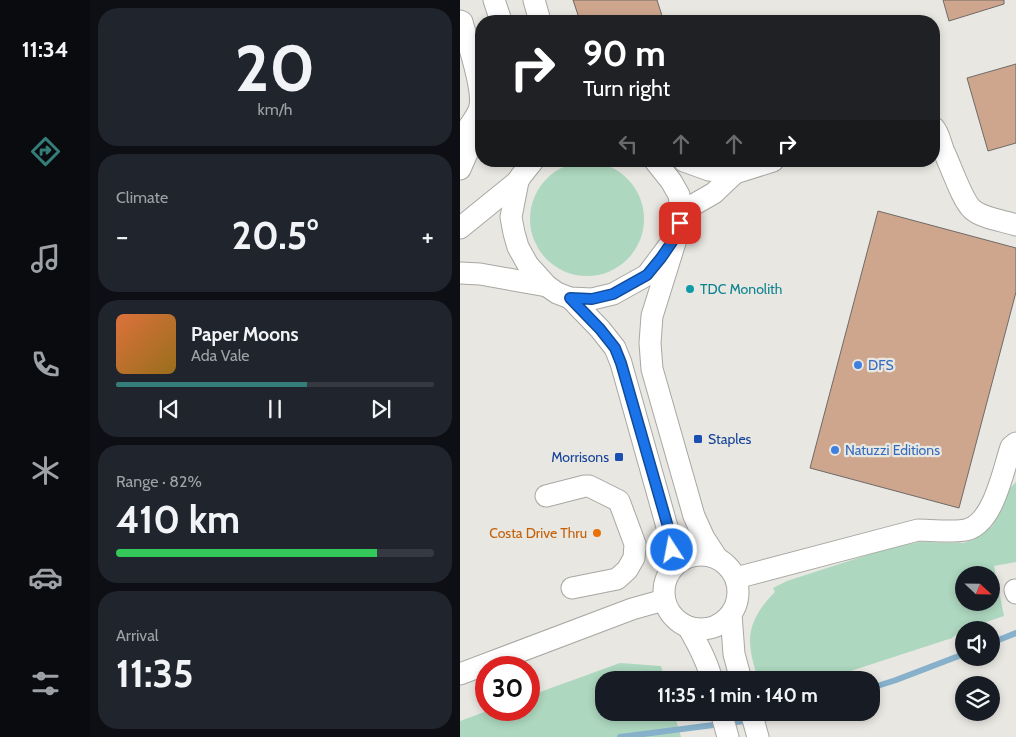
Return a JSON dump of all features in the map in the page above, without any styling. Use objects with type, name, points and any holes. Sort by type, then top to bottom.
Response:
[{"type":"street","points":[[534,0],[538,15]]},
{"type":"street","points":[[460,21],[462,22],[475,68]]},
{"type":"street","points":[[460,140],[475,116]]},
{"type":"street","points":[[460,169],[475,135]]},
{"type":"street","points":[[940,141],[966,201],[972,210],[984,216],[1016,225]]},
{"type":"street","points":[[660,167],[679,195],[680,223],[652,316],[650,343],[652,369],[694,516],[704,538],[717,558]]},
{"type":"street","points":[[701,167],[709,170],[735,173],[754,167]]},
{"type":"street","points":[[523,170],[511,216],[518,247],[528,265],[547,286],[557,293],[570,298],[592,299],[613,294],[647,275],[661,258],[680,223],[735,173]]},
{"type":"street","points":[[460,228],[523,170]]},
{"type":"street","points":[[460,273],[480,274],[547,286]]},
{"type":"street","points":[[570,298],[600,329],[615,348],[621,363],[670,534],[674,566]]},
{"type":"street","points":[[736,578],[918,530],[968,530],[980,523],[989,511],[1011,447],[1016,443]]},
{"type":"street","points":[[546,496],[589,486],[619,501],[635,544],[634,558],[627,570],[617,579],[572,588]]},
{"type":"street","points":[[698,554],[717,558],[724,563],[736,578],[738,588],[738,597],[731,614],[724,621],[707,629],[688,627],[672,617],[667,609],[663,591],[664,582],[674,566],[681,560],[698,554]]},
{"type":"street","points":[[460,674],[632,609],[664,600]]},
{"type":"street","points":[[731,614],[734,654],[739,671]]},
{"type":"street","points":[[688,627],[698,643],[709,671]]},
{"type":"street","points":[[724,721],[728,737]]},
{"type":"street","points":[[754,721],[758,737]]},
{"type":"green space","points":[[563,167],[611,167],[619,172],[634,187],[640,197],[643,208],[643,230],[640,241],[634,251],[619,266],[609,272],[598,275],[576,275],[565,272],[555,266],[540,251],[534,241],[531,230],[531,208],[534,197],[547,179]]},
{"type":"green space","points":[[1016,482],[1016,562],[994,566],[955,566],[955,611],[1000,611],[1000,596],[1004,616],[989,621],[955,621],[955,635],[952,638],[851,671],[756,671],[750,641],[752,627],[754,620],[775,592],[773,588],[787,581],[889,548],[919,542],[963,543],[973,540],[992,526],[1002,509],[1006,492]]},
{"type":"green space","points":[[620,663],[661,666],[662,671],[598,671]]},
{"type":"green space","points":[[595,672],[595,721],[676,721],[681,737],[460,737],[460,721],[475,716],[475,721],[540,721],[540,692]]},
{"type":"building","points":[[573,0],[657,0],[662,15],[578,15]]},
{"type":"building","points":[[943,0],[1004,0],[1004,4],[949,21]]},
{"type":"building","points":[[1016,64],[1016,143],[988,151],[967,78]]},
{"type":"building","points":[[878,211],[1016,248],[1016,292],[959,508],[810,468]]},
{"type":"waterway","points":[[1000,639],[1016,633]]},
{"type":"waterway","points":[[880,685],[955,657]]},
{"type":"waterway","points":[[620,737],[745,721]]},
{"type":"place","name":"TDC Monolith","points":[[690,289]]},
{"type":"place","name":"DFS","points":[[858,365]]},
{"type":"place","name":"Staples","points":[[698,439]]},
{"type":"place","name":"Natuzzi Editions","points":[[835,450]]},
{"type":"place","name":"Morrisons","points":[[619,457]]},
{"type":"place","name":"Costa Drive Thru","points":[[597,533]]},
{"type":"route","points":[[672,550],[670,534],[621,363],[615,348],[600,329],[570,298],[592,299],[613,294],[647,275],[678,233],[680,223]]}]
